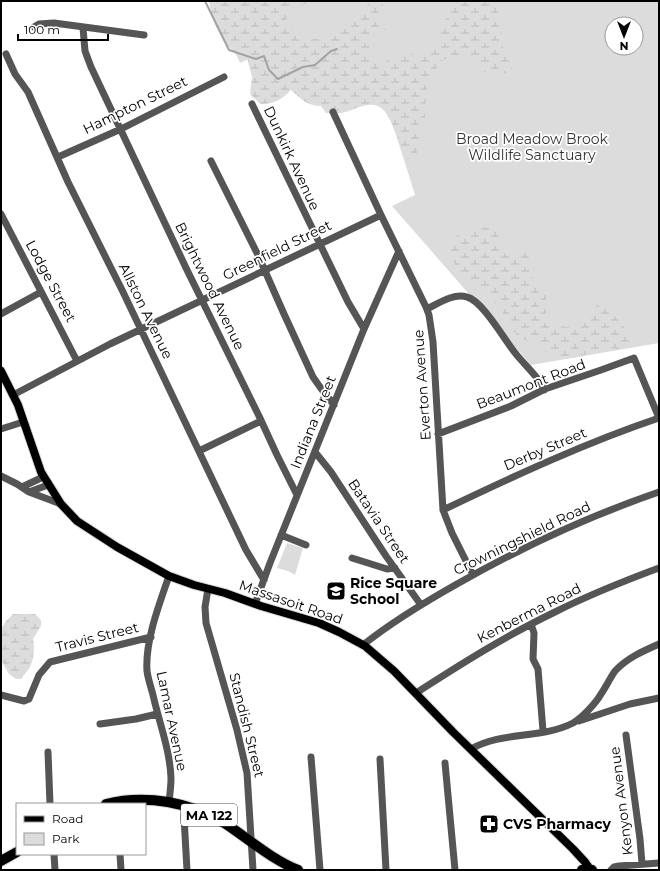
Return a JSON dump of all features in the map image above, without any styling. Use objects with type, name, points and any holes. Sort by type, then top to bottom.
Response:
[{"type":"highway","name":"MA 122","points":[[117,803],[138,799],[169,802],[185,806],[218,819],[278,861],[298,870]]},
{"type":"highway","points":[[1,861],[16,853]]},
{"type":"main road","name":"Massasoit Road","points":[[1,371],[18,406],[37,463],[43,476],[61,504],[72,516],[99,536],[131,556],[169,576],[320,623],[363,645],[394,671],[573,849],[585,862],[588,870]]},
{"type":"street","points":[[34,27],[39,24],[54,23],[144,35]]},
{"type":"street","name":"Brightwood Avenue","points":[[84,28],[86,58],[261,421],[276,456],[297,494]]},
{"type":"street","name":"Allston Avenue","points":[[6,54],[15,74],[28,92],[70,187],[141,330],[246,550],[264,580]]},
{"type":"street","name":"Hampton Street","points":[[58,157],[121,129],[224,77]]},
{"type":"street","name":"Dunkirk Avenue","points":[[252,104],[352,311],[364,329]]},
{"type":"street","name":"Everton Avenue","points":[[333,112],[427,309],[431,324],[433,342],[443,510],[452,533],[473,575]]},
{"type":"street","points":[[211,161],[265,270],[314,377],[320,388],[334,405]]},
{"type":"street","name":"Lodge Street","points":[[1,214],[78,361]]},
{"type":"street","name":"Greenfield Street","points":[[12,395],[110,344],[381,215]]},
{"type":"street","name":"Indiana Street","points":[[255,604],[297,494],[364,329],[399,251]]},
{"type":"street","points":[[1,314],[41,292]]},
{"type":"street","points":[[427,309],[456,296],[465,296],[473,300],[484,311],[527,367],[541,382],[544,386],[544,390]]},
{"type":"street","name":"Beaumont Road","points":[[438,434],[511,406],[544,390],[634,358],[659,418]]},
{"type":"street","name":"Derby Street","points":[[443,510],[560,456],[659,418]]},
{"type":"street","points":[[199,451],[261,421]]},
{"type":"street","points":[[1,429],[23,422]]},
{"type":"street","name":"Batavia Street","points":[[315,452],[331,472],[421,605]]},
{"type":"street","points":[[1,476],[29,492],[61,504]]},
{"type":"street","points":[[22,487],[43,476]]},
{"type":"street","points":[[29,492],[48,485]]},
{"type":"street","name":"Crowningshield Road","points":[[363,645],[383,629],[421,605],[512,554],[582,520],[659,492]]},
{"type":"street","points":[[281,535],[306,545]]},
{"type":"street","points":[[352,558],[387,569],[395,568]]},
{"type":"street","name":"Kenberma Road","points":[[416,693],[477,654],[531,624],[592,595],[659,568]]},
{"type":"street","name":"Lamar Avenue","points":[[169,576],[151,637],[148,654],[148,673],[164,739],[170,772],[171,786],[169,802]]},
{"type":"street","name":"Standish Street","points":[[208,589],[205,607],[206,623],[237,729],[247,773],[253,870]]},
{"type":"street","points":[[531,624],[534,633],[533,659],[538,669],[543,731]]},
{"type":"street","name":"Travis Street","points":[[1,695],[24,701],[29,698],[39,675],[50,662],[151,637]]},
{"type":"street","points":[[574,722],[584,714],[600,696],[614,672],[639,653],[659,644]]},
{"type":"street","points":[[471,749],[484,742],[494,739],[556,729],[630,704],[659,698]]},
{"type":"street","points":[[100,724],[130,720],[157,714]]},
{"type":"street","name":"Kenyon Avenue","points":[[626,735],[642,864]]},
{"type":"street","points":[[48,752],[50,803]]},
{"type":"street","points":[[311,757],[320,870]]},
{"type":"street","points":[[380,759],[386,870]]},
{"type":"street","points":[[445,763],[455,870]]},
{"type":"street","points":[[185,806],[184,817],[187,870]]},
{"type":"street","points":[[54,855],[55,870]]},
{"type":"street","points":[[120,855],[121,870]]},
{"type":"street","points":[[612,870],[614,867],[659,863]]},
{"type":"green space","points":[[209,1],[312,1],[293,8],[286,18],[289,24],[309,40],[332,35],[343,24],[359,20],[367,8],[368,1],[384,1],[381,10],[376,15],[385,22],[387,27],[385,30],[371,36],[370,53],[372,58],[382,63],[393,58],[411,54],[425,57],[432,53],[433,49],[439,42],[440,29],[456,1],[497,1],[497,8],[502,21],[502,46],[511,56],[514,64],[509,72],[495,75],[485,73],[471,57],[467,56],[456,62],[445,59],[440,62],[426,91],[425,117],[420,129],[417,154],[413,160],[407,159],[386,114],[379,107],[374,105],[361,106],[342,113],[326,113],[321,106],[308,103],[291,90],[277,101],[260,104],[250,94],[252,77],[247,58],[235,52],[228,46],[220,35],[214,21]]},
{"type":"green space","name":"Broad Meadow Brook Wildlife Sanctuary","points":[[211,1],[659,1],[659,343],[531,365],[392,206],[415,195],[388,109],[317,65],[302,34],[240,63]]},
{"type":"green space","points":[[497,224],[499,227],[500,246],[503,252],[512,256],[520,251],[526,251],[529,255],[529,272],[546,295],[545,317],[547,319],[564,327],[570,327],[584,321],[597,305],[602,305],[624,327],[630,337],[631,342],[628,345],[617,349],[603,347],[579,357],[562,359],[547,354],[536,342],[524,340],[518,337],[504,317],[502,309],[495,303],[485,289],[480,284],[463,278],[454,263],[453,256],[449,251],[451,241],[459,234]]},
{"type":"green space","points":[[287,543],[303,548],[295,575],[277,568]]},
{"type":"green space","points":[[13,614],[35,614],[41,620],[41,626],[33,639],[34,651],[32,662],[29,669],[21,679],[16,679],[9,674],[1,660],[1,629]]},
{"type":"waterway","points":[[205,1],[229,50],[256,59],[264,56],[269,70],[278,79],[303,67],[315,65],[331,51],[337,49]]},
{"type":"place","name":"Rice Square School","points":[[336,591]]},
{"type":"place","name":"CVS Pharmacy","points":[[489,824]]}]
